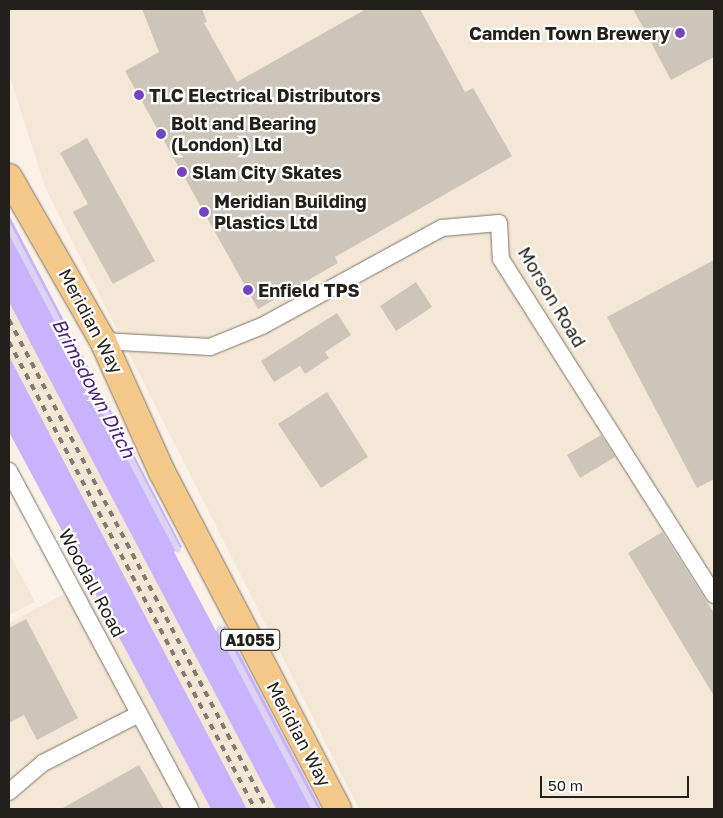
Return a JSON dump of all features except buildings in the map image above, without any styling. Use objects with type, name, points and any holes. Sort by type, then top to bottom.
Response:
[{"type":"main road","name":"Meridian Way","points":[[9,177],[103,341],[162,472],[338,809]]},
{"type":"main road","name":"Meridian Way","points":[[9,184],[56,290],[110,391],[162,472]]},
{"type":"street","name":"Morson Road","points":[[103,341],[210,347],[262,326],[442,228],[499,223],[501,258],[714,595]]},
{"type":"street","name":"Woodall Road","points":[[9,471],[190,809]]},
{"type":"street","points":[[9,792],[43,763],[139,714]]},
{"type":"shaded area","points":[[9,9],[714,9],[714,809],[359,809],[45,187],[9,74]]},
{"type":"shaded area","points":[[9,215],[182,547],[174,552],[216,631],[225,626],[321,809],[276,809],[9,302]]},
{"type":"shaded area","points":[[9,302],[276,809],[247,809],[9,356]]},
{"type":"shaded area","points":[[9,356],[247,809],[211,809],[9,432]]},
{"type":"shaded area","points":[[9,553],[35,602],[9,615]]},
{"type":"shaded area","points":[[90,580],[211,809],[9,809],[9,623]]},
{"type":"waterway","name":"Brimsdown Ditch","points":[[9,227],[178,549]]},
{"type":"waterway","name":"Brimsdown Ditch","points":[[220,629],[315,809]]},
{"type":"railway","points":[[9,320],[267,809]]},
{"type":"railway","points":[[9,342],[255,809]]},
{"type":"place","name":"Camden Town Brewery","points":[[680,33]]},
{"type":"place","name":"TLC Electrical Distributors","points":[[139,95]]},
{"type":"place","name":"Bolt and Bearing (London) Ltd","points":[[161,134]]},
{"type":"place","name":"Slam City Skates","points":[[182,172]]},
{"type":"place","name":"Meridian Building Plastics Ltd","points":[[204,212]]},
{"type":"place","name":"Enfield TPS","points":[[248,290]]}]
